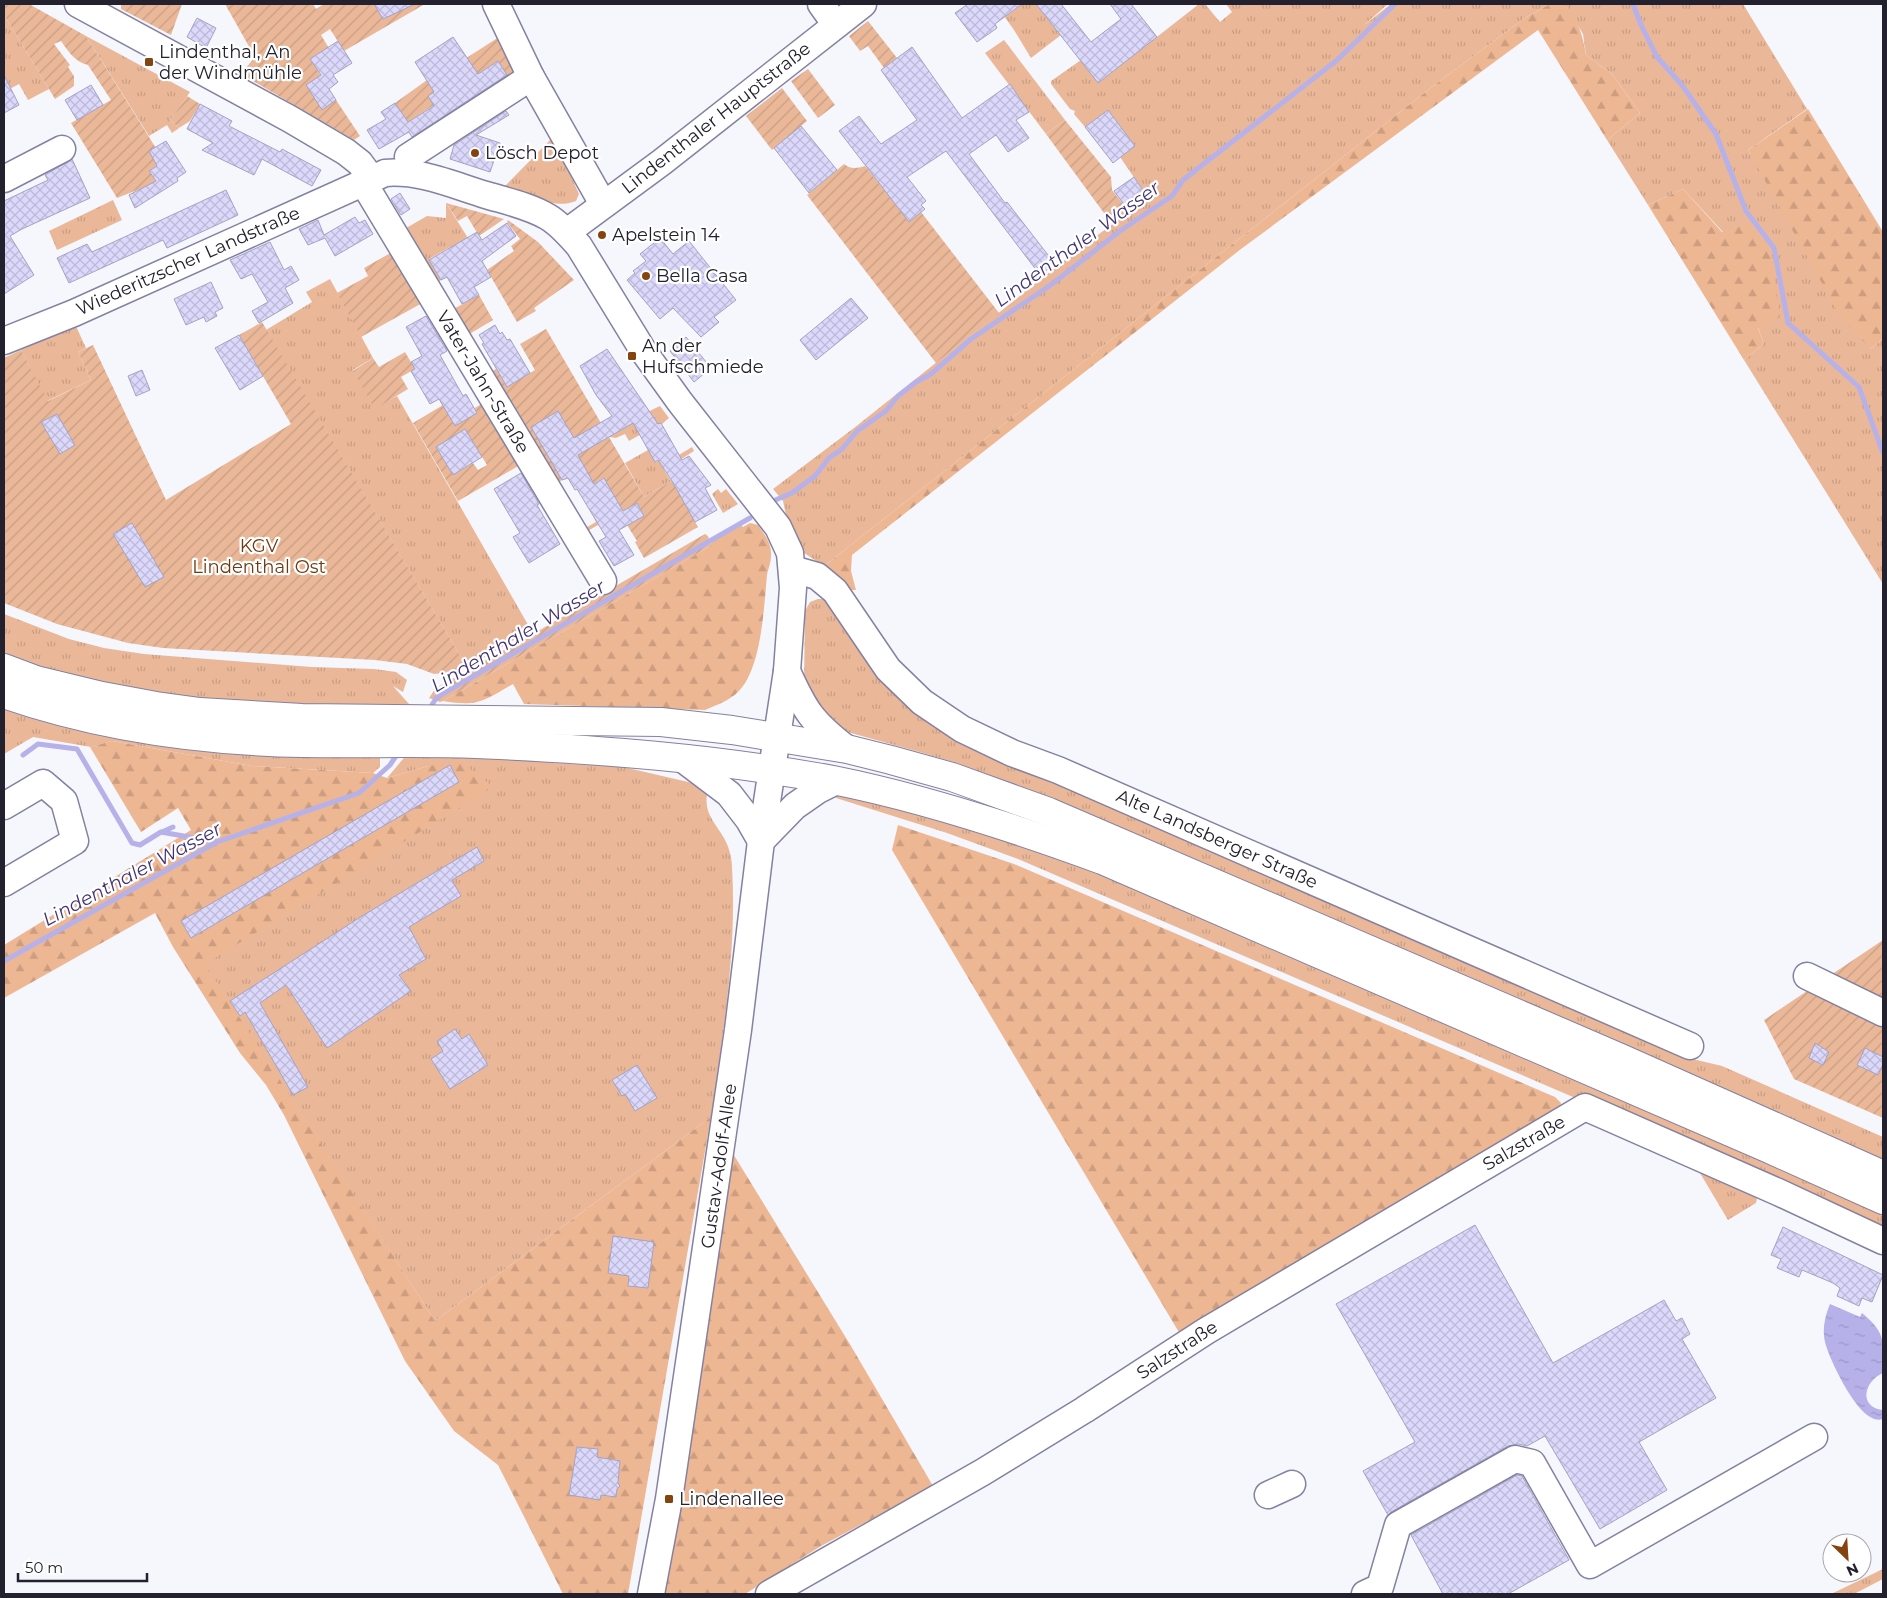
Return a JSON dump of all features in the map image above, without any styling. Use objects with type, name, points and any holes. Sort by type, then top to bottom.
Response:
[{"type":"main road","points":[[4,668],[36,680],[102,696],[200,712],[302,718],[414,731],[473,744],[590,750],[773,770],[836,781],[986,820],[1102,860],[1883,1200]]},
{"type":"main road","points":[[4,694],[30,703],[96,720],[197,737],[301,743],[414,731],[661,722],[777,737],[847,749],[952,777],[1005,794],[1049,812],[1632,1063],[1883,1175]]},
{"type":"street","points":[[496,4],[531,77],[604,204]]},
{"type":"street","points":[[821,4],[836,25]]},
{"type":"street","name":"Lindenthaler Hauptstraße","points":[[567,232],[662,162],[863,4]]},
{"type":"street","points":[[85,5],[330,143],[360,163],[367,180],[385,173],[402,171],[438,179],[539,213],[548,217],[567,232],[579,246],[644,352],[680,402],[764,507],[785,539],[790,553],[792,570],[792,608],[787,671],[777,737]]},
{"type":"street","points":[[408,157],[531,77]]},
{"type":"street","points":[[4,179],[62,148]]},
{"type":"street","name":"Wiederitzscher Landstraße","points":[[4,341],[74,313],[367,180]]},
{"type":"street","name":"Vater-Jahn-Straße","points":[[367,180],[603,581]]},
{"type":"street","name":"Alte Landsberger Straße","points":[[792,570],[817,576],[835,591],[888,669],[922,702],[962,729],[1012,753],[1067,774],[1690,1046]]},
{"type":"street","points":[[787,671],[807,712],[826,733],[847,749]]},
{"type":"street","name":"Gustav-Adolf-Allee","points":[[651,1594],[669,1499],[704,1267],[738,1030],[761,841],[777,737]]},
{"type":"street","points":[[684,760],[729,794],[749,820],[761,841],[795,806],[818,790],[836,781]]},
{"type":"street","points":[[4,806],[43,783],[64,801],[75,841],[4,883]]},
{"type":"street","points":[[1807,976],[1883,1013]]},
{"type":"street","name":"Salzstraße","points":[[769,1594],[1009,1456],[1206,1331],[1585,1107],[1778,1192],[1883,1241]]},
{"type":"street","points":[[1365,1594],[1380,1587],[1398,1525],[1515,1459],[1532,1463],[1590,1564],[1814,1437]]},
{"type":"street","points":[[1268,1495],[1292,1484]]},
{"type":"green space","points":[[4,4],[29,4],[86,36],[164,161],[149,171],[160,188],[145,187],[117,198],[71,123],[111,100],[88,65],[76,59],[61,41],[54,44],[70,65],[68,67],[74,76],[74,86],[55,99],[4,15]]},
{"type":"green space","points":[[121,4],[182,4],[171,35],[121,9]]},
{"type":"green space","points":[[225,4],[313,4],[316,9],[324,4],[425,4],[344,51],[330,29],[321,35],[330,50],[321,56],[319,53],[310,59],[321,76],[322,109],[336,100],[360,136],[354,140],[241,74],[255,57]]},
{"type":"green space","points":[[1022,4],[1036,4],[1061,35],[1031,58],[999,9],[1009,14]]},
{"type":"green space","points":[[1199,4],[1205,4],[1220,22],[1232,12],[1226,4],[1388,4],[1363,26],[1391,4],[1550,4],[1525,18],[1433,86],[824,566],[801,551],[786,515],[783,501],[773,489],[854,428],[1080,248],[1129,212],[1125,206],[1144,192],[1120,157],[1135,146],[1108,110],[1085,127],[1074,114],[1075,111],[1070,109],[1051,84],[1051,81],[1081,60],[1098,83]]},
{"type":"green space","points":[[1550,4],[1565,4],[1579,28],[1586,55],[1612,74],[1640,113],[1607,140],[1538,30],[1241,249],[852,555],[851,571],[856,590],[845,590],[824,566],[1433,86],[1525,18]]},
{"type":"green space","points":[[1565,4],[1743,4],[1807,109],[1748,150],[1871,349],[1883,338],[1883,584],[1744,360],[1764,344],[1723,232],[1683,189],[1648,205],[1607,140],[1640,113],[1612,74],[1586,55],[1583,34]]},
{"type":"green space","points":[[4,15],[49,89],[28,100],[19,84],[4,92]]},
{"type":"green space","points":[[868,21],[897,58],[884,68],[868,46],[860,51],[849,36]]},
{"type":"green space","points":[[86,36],[190,92],[170,120],[179,128],[172,133],[167,125],[149,136]]},
{"type":"green space","points":[[499,37],[513,67],[513,74],[508,77],[498,61],[473,77],[442,87],[428,96],[434,105],[408,122],[395,103],[427,80],[429,82]]},
{"type":"green space","points":[[1004,40],[1065,120],[1046,134],[985,53]]},
{"type":"green space","points":[[808,69],[835,105],[818,118],[791,81]]},
{"type":"green space","points":[[782,88],[807,121],[772,150],[746,116]]},
{"type":"green space","points":[[187,96],[200,104],[190,121],[179,128],[170,120]]},
{"type":"green space","points":[[1808,109],[1883,232],[1883,338],[1871,349],[1843,321],[1748,150]]},
{"type":"green space","points":[[1065,120],[1111,177],[1112,190],[1129,212],[1112,224],[1046,134]]},
{"type":"green space","points":[[553,137],[579,194],[576,201],[558,204],[549,203],[504,187]]},
{"type":"green space","points":[[844,164],[852,168],[865,166],[909,221],[921,212],[999,313],[936,363],[807,195]]},
{"type":"green space","points":[[1683,189],[1722,232],[1748,222],[1771,250],[1780,317],[1758,328],[1764,344],[1744,360],[1648,205]]},
{"type":"green space","points":[[113,200],[122,220],[57,250],[49,231]]},
{"type":"green space","points":[[446,203],[473,246],[450,247],[429,259],[441,280],[434,285],[401,231],[427,216],[446,218]]},
{"type":"green space","points":[[446,203],[504,219],[479,236],[467,216],[458,221]]},
{"type":"green space","points":[[508,220],[538,242],[574,280],[534,308],[536,311],[517,322],[487,270],[514,251],[511,246],[520,239],[507,222]]},
{"type":"green space","points":[[394,251],[424,302],[361,337],[337,293],[368,276],[364,268]]},
{"type":"green space","points":[[330,279],[373,358],[353,370],[375,408],[397,396],[531,630],[467,667],[266,330],[312,302],[306,292]]},
{"type":"green space","points":[[479,295],[493,320],[466,336],[450,311]]},
{"type":"green space","name":"KGV Lindenthal Ost","points":[[262,322],[467,667],[458,671],[434,674],[407,664],[375,660],[163,648],[128,643],[57,624],[4,603],[4,358],[21,350],[48,401],[91,380],[78,352],[93,345],[166,500],[291,424],[239,335]]},
{"type":"green space","points":[[75,324],[86,348],[78,352],[91,380],[47,401],[21,350]]},
{"type":"green space","points":[[546,329],[601,423],[592,446],[609,437],[644,497],[678,477],[684,502],[698,527],[644,558],[635,542],[637,541],[627,525],[644,516],[637,503],[584,533],[582,530],[596,522],[594,518],[618,503],[603,478],[579,492],[591,481],[550,458],[562,480],[557,484],[489,373],[496,369],[507,387],[535,370],[520,344]]},
{"type":"green space","points":[[405,352],[415,369],[401,377],[408,389],[375,409],[353,371],[373,358],[379,367]]},
{"type":"green space","points":[[486,401],[520,465],[458,501],[413,423],[443,405],[455,426],[477,413],[475,408]],"holes":[[[465,429],[487,465],[478,470],[473,463],[453,475],[436,447]]]},
{"type":"green space","points":[[660,406],[669,418],[662,424],[629,441],[625,434],[616,438],[609,437],[646,413]]},
{"type":"green space","points":[[692,447],[694,451],[664,470],[671,481],[644,497],[625,463],[648,450],[656,462],[661,459],[664,464]]},
{"type":"green space","points":[[718,489],[721,493],[726,489],[738,504],[723,513],[712,494]]},
{"type":"green space","points":[[750,523],[758,525],[768,540],[771,561],[767,575],[761,632],[754,662],[743,686],[726,701],[705,710],[524,704],[513,684],[494,695],[473,703],[443,701],[702,551],[711,545],[711,542],[741,525],[743,527]]},
{"type":"green space","points":[[705,534],[708,536],[711,545],[702,551],[443,701],[440,702],[429,698],[436,688]]},
{"type":"green space","points":[[818,599],[827,599],[897,694],[1684,1057],[1722,1066],[1883,1137],[1883,1165],[954,762],[840,730],[804,689],[805,611],[810,602]]},
{"type":"green space","points":[[4,614],[69,639],[104,648],[144,654],[396,672],[407,680],[403,692],[393,686],[409,704],[427,705],[423,711],[312,709],[149,695],[4,659]]},
{"type":"green space","points":[[4,707],[380,754],[380,767],[373,773],[252,766],[112,741],[91,747],[33,737],[4,754]]},
{"type":"green space","points":[[112,741],[252,766],[373,773],[387,778],[428,766],[460,761],[493,787],[205,964],[435,1321],[711,1117],[628,1594],[563,1594],[498,1465],[454,1431],[405,1361],[284,1115],[266,1085],[240,1053],[173,947],[155,913],[4,998],[4,945],[191,830],[178,808],[141,832],[90,747]]},
{"type":"green space","points":[[408,753],[606,763],[697,784],[707,794],[707,807],[711,818],[726,841],[732,864],[733,930],[731,961],[711,1117],[435,1321],[203,963],[428,766],[387,778]]},
{"type":"green space","points":[[847,794],[1044,849],[1883,1211],[1883,1236],[1608,1112],[1018,859],[947,833],[836,798],[837,795]]},
{"type":"green space","points":[[898,825],[1014,864],[1555,1097],[1561,1103],[1560,1108],[1180,1334],[892,850]]},
{"type":"green space","points":[[1883,940],[1883,1118],[1794,1079],[1764,1020]]},
{"type":"green space","points":[[732,1152],[851,1346],[933,1486],[821,1546],[745,1594],[664,1594]]},
{"type":"green space","points":[[1694,1163],[1753,1189],[1757,1198],[1756,1203],[1728,1220]]},
{"type":"green space","points":[[1883,1569],[1883,1579],[1854,1594],[1831,1594],[1854,1583],[1872,1583],[1872,1574]]},
{"type":"water","points":[[1830,1304],[1860,1317],[1862,1313],[1880,1333],[1883,1345],[1883,1373],[1871,1382],[1866,1393],[1870,1404],[1875,1408],[1883,1410],[1883,1419],[1872,1418],[1865,1413],[1844,1384],[1832,1361],[1825,1342],[1824,1332],[1825,1318]]},
{"type":"building","points":[[374,4],[415,4],[383,19]]},
{"type":"building","points":[[968,4],[1022,4],[995,24],[997,28],[977,42],[955,13]]},
{"type":"building","points":[[1036,4],[1061,4],[1091,42],[1121,19],[1110,4],[1131,4],[1157,37],[1098,83]]},
{"type":"building","points":[[197,18],[216,28],[206,48],[187,37]]},
{"type":"building","points":[[453,37],[478,74],[498,61],[507,75],[412,137],[409,132],[379,149],[367,130],[386,119],[381,112],[395,103],[408,122],[434,106],[428,96],[434,92],[415,62]]},
{"type":"building","points":[[338,41],[352,63],[333,75],[338,82],[329,89],[336,100],[322,110],[306,85],[321,75],[310,59]]},
{"type":"building","points":[[912,47],[962,118],[1010,84],[1029,112],[1016,120],[1029,138],[1008,152],[996,135],[969,154],[1005,203],[1007,202],[1055,264],[1040,275],[946,151],[907,177],[926,201],[921,205],[925,209],[909,222],[839,131],[859,116],[881,144],[917,120],[881,70]]},
{"type":"building","points":[[4,75],[19,105],[4,113]]},
{"type":"building","points":[[91,85],[103,105],[77,120],[65,100]]},
{"type":"building","points":[[200,104],[232,121],[229,126],[280,152],[282,149],[321,170],[312,186],[262,159],[254,175],[202,150],[213,143],[187,129]]},
{"type":"building","points":[[1108,110],[1135,146],[1113,163],[1085,127]]},
{"type":"building","points":[[506,111],[509,115],[476,135],[500,143],[490,172],[450,159],[454,145]]},
{"type":"building","points":[[801,126],[837,170],[809,193],[774,148]]},
{"type":"building","points":[[166,141],[186,172],[177,178],[178,181],[135,208],[129,195],[156,181],[149,171],[157,166],[149,151]]},
{"type":"building","points":[[72,159],[90,198],[10,236],[34,275],[4,294],[4,201],[48,180],[45,175]]},
{"type":"building","points":[[1134,177],[1144,192],[1125,206],[1114,191]]},
{"type":"building","points":[[226,190],[238,215],[167,248],[163,240],[69,283],[57,258],[87,244],[92,252]]},
{"type":"building","points":[[400,193],[410,209],[401,215],[391,199]]},
{"type":"building","points":[[355,217],[359,223],[365,220],[373,234],[335,256],[325,238],[308,245],[299,229],[318,220],[324,235]]},
{"type":"building","points":[[507,223],[516,236],[482,261],[491,277],[474,287],[479,295],[462,304],[447,277],[441,280],[429,260],[477,232],[482,240]]},
{"type":"building","points":[[660,238],[673,254],[689,241],[736,300],[714,317],[719,322],[701,337],[673,308],[660,319],[627,280],[635,273],[633,271],[646,261],[640,254]]},
{"type":"building","points":[[270,242],[284,270],[291,266],[299,280],[285,288],[293,303],[259,323],[252,311],[268,302],[252,274],[241,279],[230,260]]},
{"type":"building","points":[[211,282],[223,308],[215,312],[217,316],[206,322],[204,317],[186,325],[174,299]]},
{"type":"building","points":[[851,298],[868,318],[816,360],[800,340]]},
{"type":"building","points":[[426,316],[447,351],[440,355],[463,396],[466,394],[477,413],[455,426],[439,399],[430,404],[411,371],[415,369],[411,362],[422,356],[406,327]]},
{"type":"building","points":[[495,325],[500,334],[502,332],[507,340],[510,339],[530,373],[507,387],[482,344],[484,343],[479,335]]},
{"type":"building","points":[[239,335],[263,376],[240,390],[215,348]]},
{"type":"building","points":[[686,337],[711,368],[694,382],[670,351]]},
{"type":"building","points":[[607,349],[658,424],[661,423],[682,460],[689,456],[711,485],[705,488],[717,510],[695,522],[672,481],[658,460],[655,462],[633,423],[578,455],[594,484],[604,478],[623,511],[637,503],[644,516],[619,530],[634,555],[614,566],[599,541],[606,537],[577,489],[575,490],[568,478],[562,480],[531,427],[558,411],[574,438],[612,416],[596,395],[580,366]]},
{"type":"building","points":[[142,370],[150,390],[136,396],[128,376]]},
{"type":"building","points":[[57,414],[75,445],[60,454],[41,422]]},
{"type":"building","points":[[465,429],[482,457],[453,475],[436,447]]},
{"type":"building","points":[[521,473],[560,544],[529,563],[513,537],[520,533],[494,489]]},
{"type":"building","points":[[132,523],[164,577],[145,587],[113,534]]},
{"type":"building","points":[[450,765],[459,782],[191,938],[181,921]]},
{"type":"building","points":[[477,847],[484,861],[452,880],[461,896],[409,927],[426,959],[399,975],[411,991],[327,1048],[286,985],[260,1003],[308,1087],[293,1095],[245,1012],[240,1016],[230,1001],[362,916]]},
{"type":"building","points":[[455,1029],[462,1039],[469,1034],[488,1065],[450,1089],[431,1059],[443,1051],[437,1041]]},
{"type":"building","points":[[1815,1043],[1829,1052],[1823,1065],[1809,1058]]},
{"type":"building","points":[[1865,1048],[1883,1057],[1883,1064],[1878,1075],[1857,1065]]},
{"type":"building","points":[[637,1065],[657,1098],[635,1111],[625,1094],[622,1096],[612,1080]]},
{"type":"building","points":[[1475,1225],[1553,1363],[1664,1300],[1676,1321],[1682,1318],[1690,1334],[1682,1339],[1716,1398],[1639,1442],[1667,1490],[1600,1529],[1545,1436],[1527,1446],[1518,1444],[1508,1446],[1388,1515],[1363,1471],[1415,1442],[1336,1304]]},
{"type":"building","points":[[1783,1227],[1883,1275],[1872,1302],[1862,1298],[1859,1306],[1837,1296],[1840,1288],[1833,1283],[1802,1270],[1799,1277],[1777,1268],[1781,1259],[1771,1255]]},
{"type":"building","points":[[613,1236],[654,1242],[648,1288],[628,1286],[629,1276],[608,1273]]},
{"type":"building","points":[[577,1447],[598,1449],[597,1457],[620,1461],[618,1483],[620,1486],[617,1489],[616,1497],[601,1495],[600,1500],[569,1495]]},
{"type":"building","points":[[1517,1475],[1522,1476],[1569,1560],[1508,1594],[1443,1594],[1411,1535]]},
{"type":"waterway","name":"Lindenthaler Wasser","points":[[773,501],[792,493],[815,476],[829,458],[842,449],[857,431],[886,411],[898,396],[916,382],[931,374],[971,339],[1052,284],[1120,231],[1172,196],[1183,180],[1336,61],[1395,4]]},
{"type":"waterway","points":[[1633,4],[1657,57],[1682,85],[1716,134],[1746,211],[1774,248],[1788,323],[1859,387],[1883,453]]},
{"type":"waterway","name":"Lindenthaler Wasser","points":[[428,711],[437,697],[750,518]]},
{"type":"waterway","points":[[23,755],[38,744],[77,749],[132,843],[140,845],[161,832],[217,842]]},
{"type":"waterway","name":"Lindenthaler Wasser","points":[[4,961],[217,842],[359,793],[390,765],[398,753]]},
{"type":"waterway","points":[[162,832],[173,827]]},
{"type":"place","name":"Lindenthal, An der Windmühle","points":[[149,62]]},
{"type":"place","name":"Lösch Depot","points":[[475,153]]},
{"type":"place","name":"Apelstein 14","points":[[602,235]]},
{"type":"place","name":"Bella Casa","points":[[646,276]]},
{"type":"place","name":"An der Hufschmiede","points":[[632,356]]},
{"type":"place","name":"Lindenallee","points":[[669,1499]]}]
